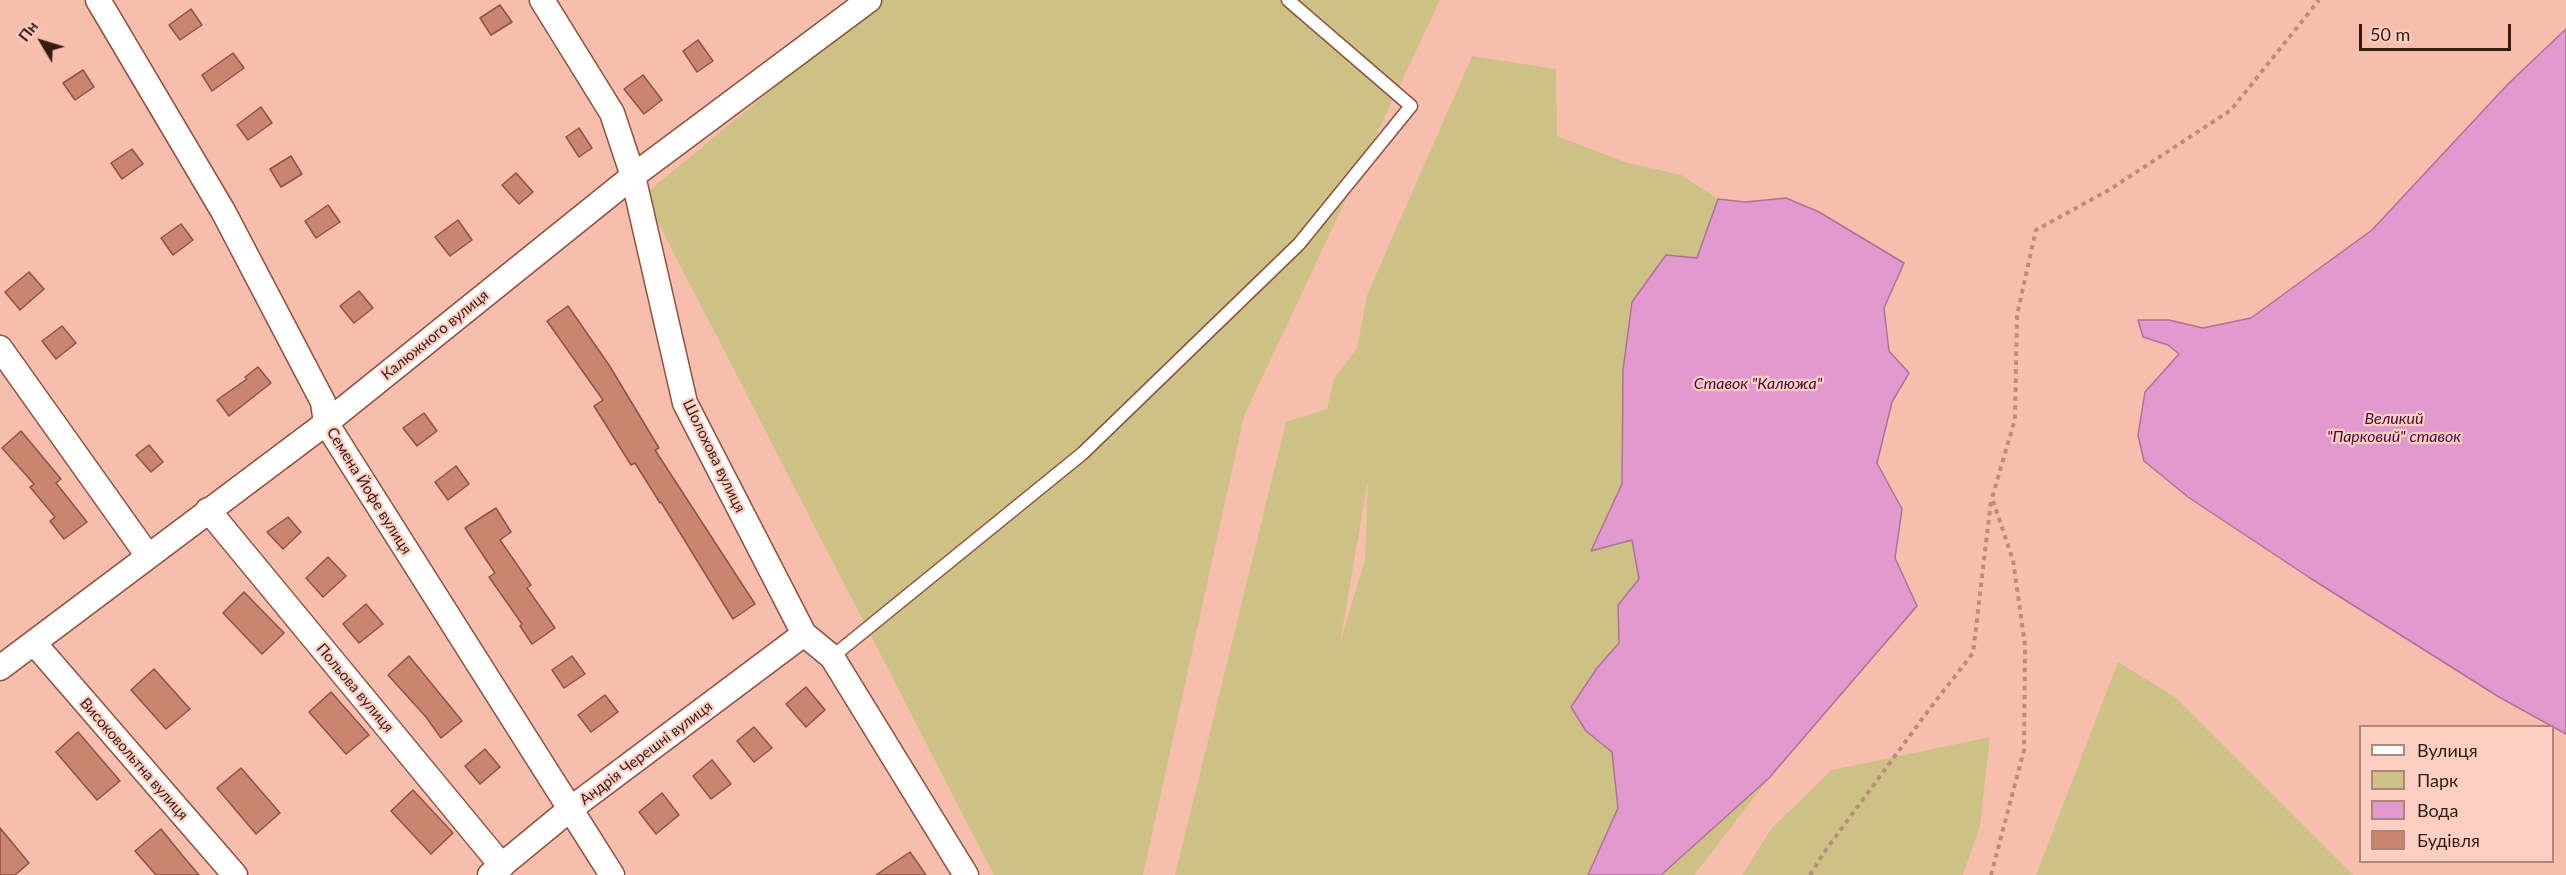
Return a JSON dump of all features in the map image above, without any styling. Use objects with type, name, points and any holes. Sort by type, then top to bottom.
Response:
[{"type":"street","name":"Семена Йофе вулиця","points":[[98,0],[223,211],[323,402],[326,423],[612,875]]},
{"type":"street","name":"Шолохова вулиця","points":[[542,0],[612,113],[633,176],[685,403],[804,634],[832,657],[966,875]]},
{"type":"street","name":"Калюжного вулиця","points":[[0,668],[326,423],[633,176],[855,5]]},
{"type":"street","points":[[0,348],[148,556]]},
{"type":"street","name":"Польова вулиця","points":[[208,510],[496,870]]},
{"type":"street","name":"Андрія Черешні вулиця","points":[[496,870],[569,810],[804,634]]},
{"type":"street","name":"Високовольтна вулиця","points":[[34,643],[235,875]]},
{"type":"lane","points":[[832,657],[1083,453],[1299,244],[1411,106],[1288,0]]},
{"type":"path","points":[[1810,875],[1930,707],[1973,653],[1992,498],[2015,419],[2017,315],[2036,230],[2109,190],[2231,110],[2319,0]]},
{"type":"path","points":[[1991,875],[2024,750],[2025,645],[2013,560],[1992,498]]},
{"type":"green space","points":[[880,0],[1440,0],[1244,416],[1143,875],[994,875],[644,195]]},
{"type":"green space","points":[[1472,56],[1556,69],[1557,136],[1625,162],[1681,175],[1718,199],[1697,258],[1632,302],[1623,370],[1622,485],[1592,551],[1632,540],[1639,579],[1618,605],[1620,643],[1597,668],[1586,731],[1612,752],[1618,808],[1588,875],[1175,875],[1286,422],[1327,409],[1334,379],[1357,348],[1367,295]],"holes":[[[1368,480],[1365,559],[1340,643]]]},
{"type":"green space","points":[[2118,662],[2175,697],[2353,875],[2036,875]]},
{"type":"green space","points":[[1990,737],[1980,826],[1963,875],[1742,875],[1771,829],[1832,770]]},
{"type":"green space","points":[[1769,778],[1694,875],[1661,875]]},
{"type":"water","name":"Великий \"Парковий\" ставок","points":[[2566,29],[2566,734],[2554,727],[2554,725],[2550,725],[2499,697],[2310,578],[2188,497],[2144,461],[2138,435],[2145,392],[2179,354],[2168,345],[2143,337],[2138,320],[2169,320],[2203,328],[2251,318],[2372,230],[2508,84]]},
{"type":"water","name":"Ставок \"Калюжа\"","points":[[1786,198],[1819,212],[1904,263],[1884,308],[1889,351],[1909,373],[1892,402],[1877,463],[1902,509],[1895,558],[1917,606],[1769,778],[1661,875],[1588,875],[1618,808],[1612,752],[1586,731],[1571,707],[1597,668],[1619,643],[1618,605],[1639,579],[1632,540],[1591,551],[1622,484],[1623,370],[1632,302],[1666,255],[1697,258],[1718,199],[1745,202]]},
{"type":"building","points":[[500,5],[512,22],[491,35],[480,18]]},
{"type":"building","points":[[191,9],[202,25],[180,40],[169,25]]},
{"type":"building","points":[[698,40],[713,61],[697,72],[683,51]]},
{"type":"building","points":[[233,53],[244,68],[212,91],[202,75]]},
{"type":"building","points":[[83,70],[94,87],[75,100],[63,83]]},
{"type":"building","points":[[643,75],[662,100],[644,114],[624,89]]},
{"type":"building","points":[[261,107],[272,123],[248,140],[237,125]]},
{"type":"building","points":[[579,128],[592,148],[579,157],[566,137]]},
{"type":"building","points":[[132,149],[143,164],[122,179],[111,163]]},
{"type":"building","points":[[291,156],[302,174],[281,187],[270,169]]},
{"type":"building","points":[[516,173],[533,192],[519,204],[502,185]]},
{"type":"building","points":[[328,205],[340,222],[316,238],[305,221]]},
{"type":"building","points":[[458,220],[472,240],[450,256],[435,237]]},
{"type":"building","points":[[181,224],[193,240],[173,255],[161,238]]},
{"type":"building","points":[[29,272],[44,289],[20,310],[5,292]]},
{"type":"building","points":[[359,291],[373,308],[354,323],[340,306]]},
{"type":"building","points":[[568,306],[609,365],[659,448],[655,450],[755,604],[733,619],[661,502],[635,463],[631,465],[594,406],[603,400],[547,321]]},
{"type":"building","points":[[62,326],[76,343],[56,359],[42,341]]},
{"type":"building","points":[[258,367],[271,383],[229,416],[217,400],[247,379],[245,377]]},
{"type":"building","points":[[424,413],[437,431],[417,446],[403,428]]},
{"type":"building","points":[[21,431],[61,479],[56,483],[87,522],[64,539],[50,521],[55,517],[30,487],[34,484],[2,448]]},
{"type":"building","points":[[149,445],[163,462],[151,472],[136,455]]},
{"type":"building","points":[[456,466],[469,484],[448,500],[435,482]]},
{"type":"building","points":[[496,508],[511,532],[500,540],[531,585],[527,588],[555,628],[532,644],[520,626],[522,624],[489,577],[495,573],[465,528]]},
{"type":"building","points":[[288,517],[301,532],[283,549],[267,532]]},
{"type":"building","points":[[328,557],[346,576],[323,597],[306,578]]},
{"type":"building","points":[[244,592],[284,633],[262,654],[223,613]]},
{"type":"building","points":[[366,604],[383,624],[359,643],[343,624]]},
{"type":"building","points":[[409,656],[462,721],[441,738],[426,717],[388,675]]},
{"type":"building","points":[[572,656],[585,674],[564,688],[552,670]]},
{"type":"building","points":[[154,669],[190,709],[166,729],[131,690]]},
{"type":"building","points":[[806,687],[825,710],[806,727],[786,704]]},
{"type":"building","points":[[331,692],[369,735],[346,754],[309,712]]},
{"type":"building","points":[[605,695],[618,712],[591,732],[578,715]]},
{"type":"building","points":[[754,727],[772,748],[754,762],[737,741]]},
{"type":"building","points":[[78,732],[120,781],[97,800],[56,752]]},
{"type":"building","points":[[485,749],[500,767],[480,784],[465,766]]},
{"type":"building","points":[[712,760],[731,784],[711,799],[693,776]]},
{"type":"building","points":[[241,768],[280,813],[256,834],[217,788]]},
{"type":"building","points":[[413,790],[453,833],[431,854],[391,811]]},
{"type":"building","points":[[662,793],[679,815],[656,834],[639,812]]},
{"type":"building","points":[[0,828],[29,863],[15,875],[0,875]]},
{"type":"building","points":[[161,829],[199,875],[156,875],[135,851]]},
{"type":"building","points":[[910,852],[926,875],[876,875]]}]
